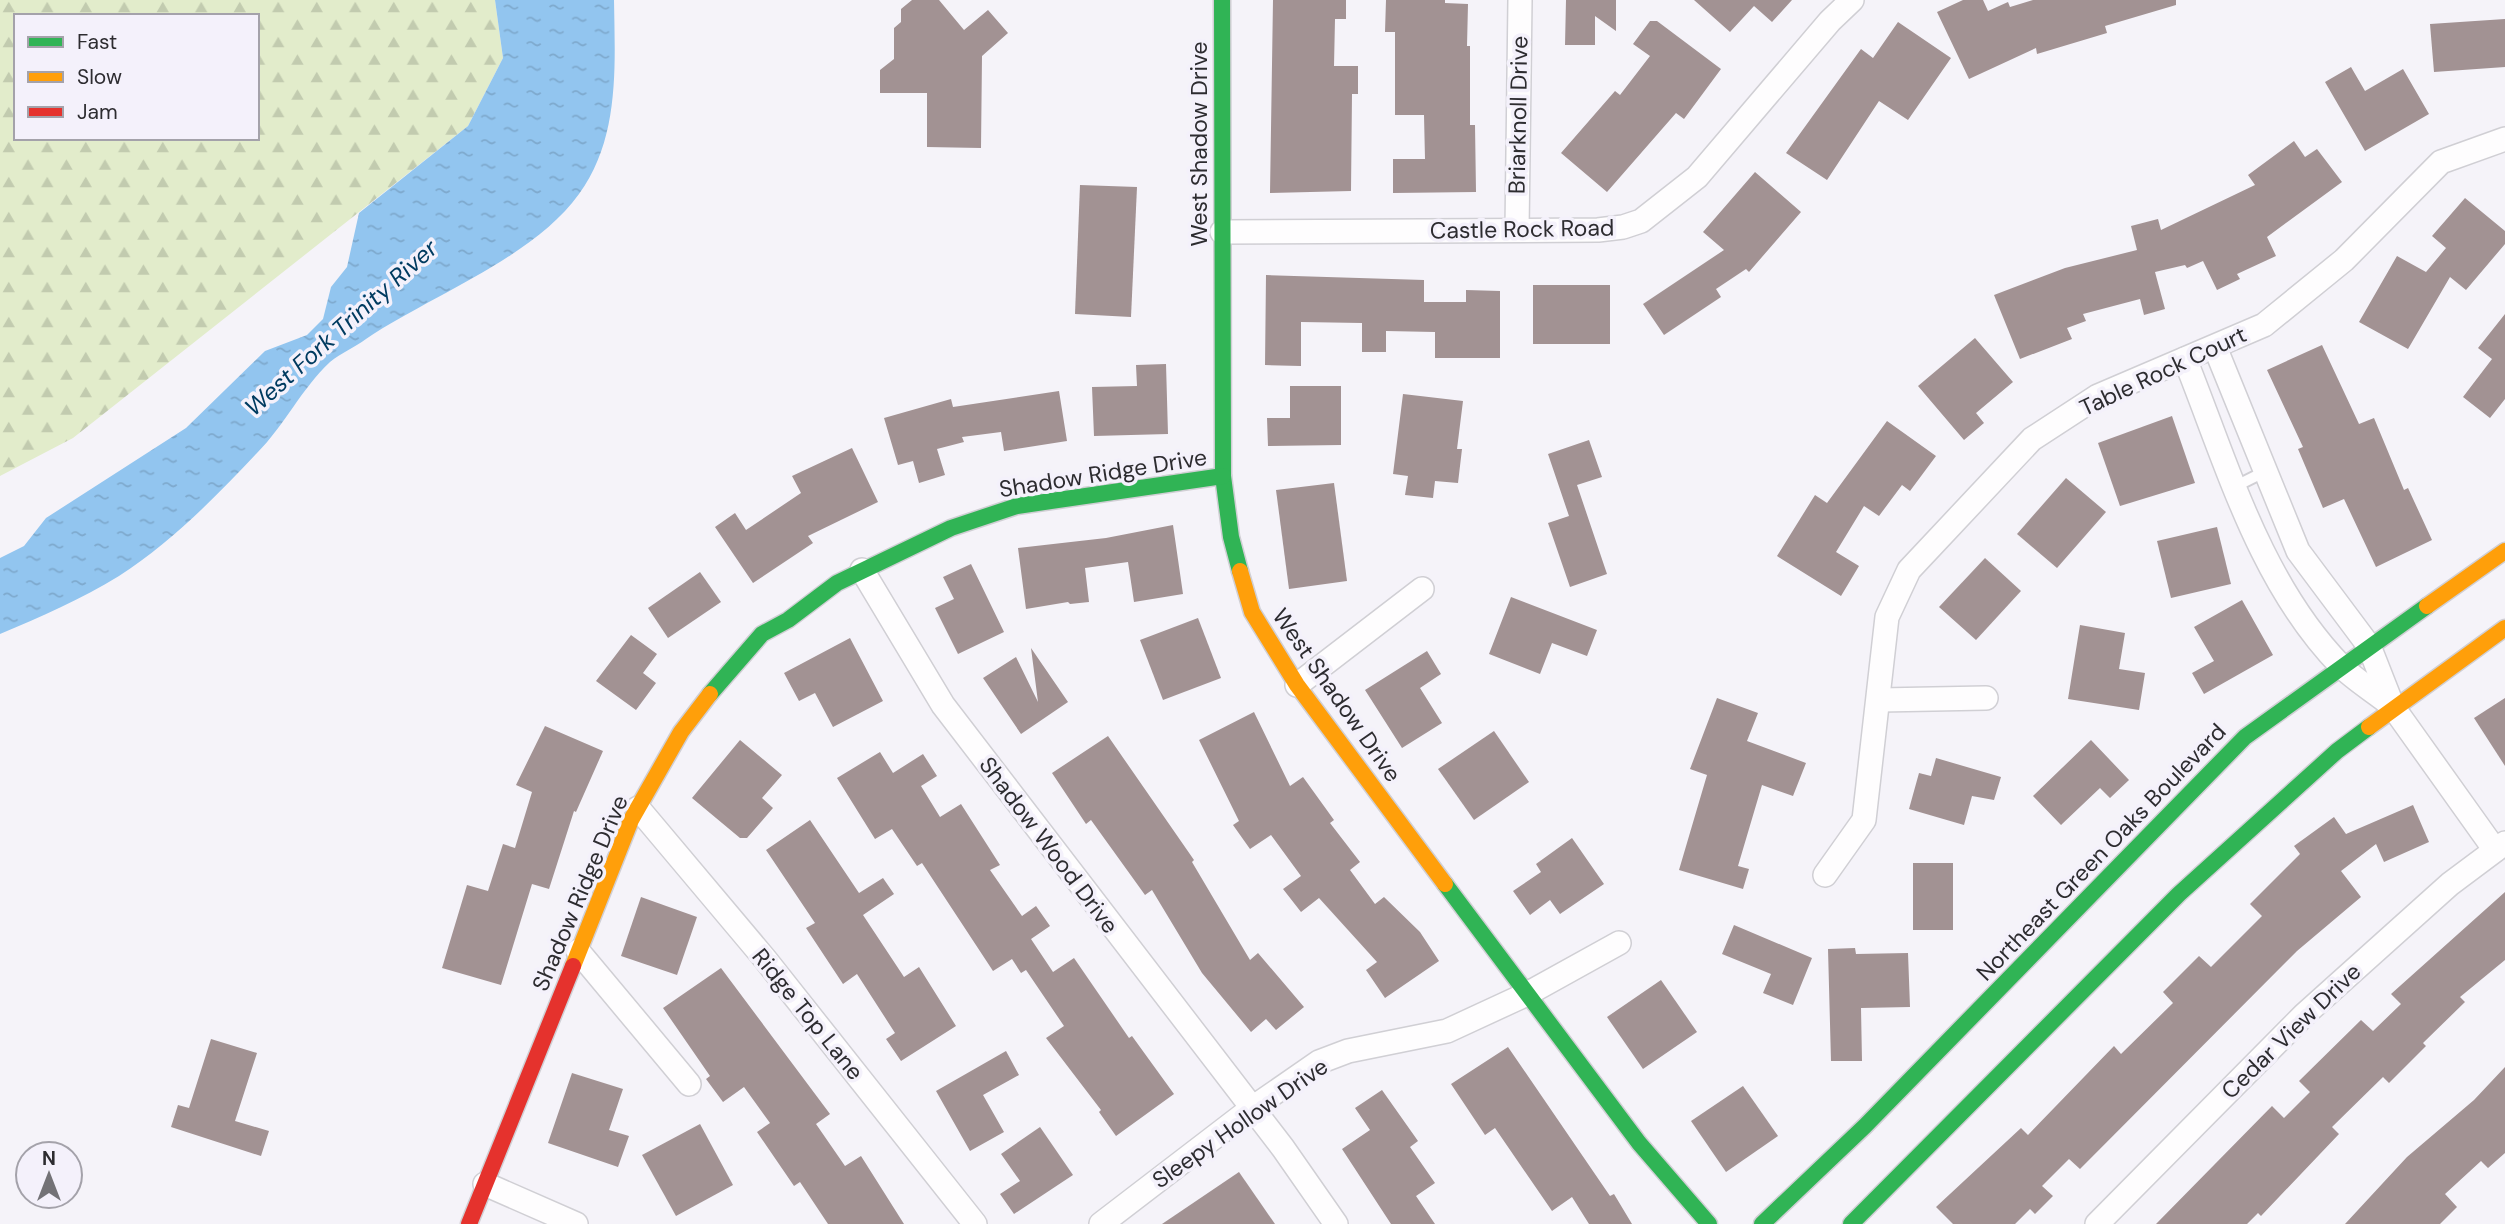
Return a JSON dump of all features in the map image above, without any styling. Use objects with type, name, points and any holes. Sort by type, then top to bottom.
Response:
[{"type":"street","name":"West Shadow Drive","points":[[1222,0],[1223,476],[1231,537],[1252,612],[1297,685],[1527,994],[1639,1143],[1709,1224]]},
{"type":"street","name":"Briarknoll Drive","points":[[1517,230],[1520,0]]},
{"type":"street","name":"Castle Rock Road","points":[[1222,232],[1623,227],[1658,209],[1697,177],[1830,21],[1852,0]]},
{"type":"street","name":"Table Rock Court","points":[[1825,875],[1864,820],[1880,699],[1887,617],[1909,570],[2032,439],[2098,396],[2263,325],[2344,260],[2441,162],[2505,139]]},
{"type":"street","points":[[2215,346],[2266,471],[2285,560],[2301,616],[2341,666],[2393,707],[2500,847]]},
{"type":"street","points":[[2186,359],[2263,553],[2285,560],[2369,646],[2393,707]]},
{"type":"street","name":"Shadow Ridge Drive","points":[[469,1224],[638,808],[681,732],[717,685],[762,634],[788,620],[837,583],[951,528],[1017,506],[1223,476]]},
{"type":"street","name":"Northeast Green Oaks Boulevard","points":[[1762,1224],[1864,1126],[2245,737],[2505,551]]},
{"type":"street","name":"Shadow Wood Drive","points":[[862,570],[943,705],[1283,1148],[1336,1224]]},
{"type":"street","points":[[1297,685],[1422,589]]},
{"type":"street","points":[[1852,1224],[2179,894],[2337,751],[2393,707],[2505,628]]},
{"type":"street","points":[[1880,699],[1986,698]]},
{"type":"street","name":"Ridge Top Lane","points":[[638,808],[765,959],[975,1224]]},
{"type":"street","name":"Cedar View Drive","points":[[2097,1224],[2304,1015],[2450,884],[2500,847]]},
{"type":"street","name":"Sleepy Hollow Drive","points":[[1101,1224],[1251,1109],[1319,1062],[1348,1051],[1447,1031],[1527,994],[1619,943]]},
{"type":"street","points":[[578,951],[689,1084]]},
{"type":"street","points":[[485,1184],[576,1224]]},
{"type":"lane","points":[[2236,486],[2266,471]]},
{"type":"green space","points":[[0,0],[495,0],[503,58],[468,126],[73,438],[0,476]]},
{"type":"water","name":"West Fork Trinity River","points":[[495,0],[614,0],[614,76],[608,125],[602,149],[579,194],[559,217],[509,256],[330,362],[257,453],[209,503],[138,563],[90,592],[0,634],[0,558],[24,546],[46,518],[186,428],[265,351],[307,335],[323,319],[331,287],[347,267],[359,213],[468,126],[503,58]]},
{"type":"building","points":[[912,0],[939,0],[964,30],[988,10],[1008,33],[982,56],[981,148],[927,147],[927,93],[880,93],[880,70],[894,59],[894,28],[901,22],[901,9]]},
{"type":"building","points":[[1273,0],[1346,0],[1346,19],[1335,19],[1334,66],[1358,66],[1358,94],[1352,94],[1351,191],[1270,193]]},
{"type":"building","points":[[1386,0],[1445,0],[1445,3],[1468,4],[1470,125],[1475,125],[1476,192],[1393,193],[1393,159],[1425,159],[1424,115],[1395,115],[1395,32],[1385,32]]},
{"type":"building","points":[[1566,0],[1616,0],[1616,31],[1595,16],[1595,45],[1565,45]]},
{"type":"building","points":[[1694,0],[1792,0],[1772,22],[1754,6],[1730,32]]},
{"type":"building","points":[[1963,0],[1983,0],[1988,11],[2008,2],[2010,7],[2033,0],[2176,0],[2176,5],[2105,26],[2107,33],[2037,54],[2036,48],[1969,79],[1937,12]]},
{"type":"building","points":[[2505,19],[2505,67],[2434,72],[2430,24]]},
{"type":"building","points":[[1650,21],[1657,21],[1721,69],[1684,119],[1676,113],[1607,192],[1561,153],[1615,91],[1620,95],[1650,56],[1633,44]]},
{"type":"building","points":[[1898,22],[1951,58],[1908,120],[1879,101],[1827,180],[1786,153],[1861,49],[1873,58]]},
{"type":"building","points":[[2351,67],[2365,91],[2403,69],[2429,114],[2365,151],[2325,82]]},
{"type":"building","points":[[2294,141],[2305,157],[2317,149],[2342,182],[2267,237],[2276,256],[2237,274],[2240,279],[2217,290],[2203,261],[2187,268],[2185,265],[2155,272],[2165,309],[2144,315],[2140,299],[2083,314],[2086,321],[2067,328],[2072,339],[2020,359],[1994,295],[2065,268],[2137,250],[2131,226],[2158,219],[2161,230],[2255,185],[2248,175]]},
{"type":"building","points":[[1755,172],[1801,212],[1749,272],[1746,269],[1716,289],[1721,297],[1664,335],[1643,304],[1724,250],[1703,232]]},
{"type":"building","points":[[1080,185],[1137,187],[1131,317],[1075,314]]},
{"type":"building","points":[[2465,198],[2505,231],[2505,244],[2466,290],[2450,277],[2408,349],[2359,322],[2397,256],[2426,272],[2446,248],[2432,236]]},
{"type":"building","points":[[1266,275],[1424,280],[1424,302],[1466,302],[1466,290],[1500,291],[1500,358],[1435,358],[1435,332],[1386,331],[1386,352],[1362,352],[1362,323],[1301,322],[1301,366],[1265,365]]},
{"type":"building","points":[[1533,285],[1610,285],[1610,344],[1533,344]]},
{"type":"building","points":[[2505,314],[2505,399],[2490,418],[2463,397],[2492,359],[2478,348]]},
{"type":"building","points":[[1975,338],[2013,382],[1976,413],[1984,423],[1964,440],[1918,386]]},
{"type":"building","points":[[2322,345],[2359,424],[2374,418],[2404,490],[2408,488],[2432,540],[2376,567],[2344,499],[2323,508],[2298,449],[2303,447],[2267,370]]},
{"type":"building","points":[[1166,364],[1168,434],[1094,436],[1092,387],[1137,386],[1136,365]]},
{"type":"building","points":[[1290,386],[1341,386],[1341,445],[1268,446],[1267,418],[1290,418]]},
{"type":"building","points":[[1059,391],[1067,441],[1004,451],[1001,432],[962,437],[964,442],[937,449],[945,475],[919,483],[913,461],[898,465],[884,418],[951,399],[953,407]]},
{"type":"building","points":[[1403,394],[1463,401],[1457,449],[1462,449],[1458,483],[1435,481],[1433,498],[1405,495],[1408,476],[1393,474]]},
{"type":"building","points":[[2172,416],[2195,483],[2120,506],[2098,443]]},
{"type":"building","points":[[1887,421],[1936,456],[1910,491],[1902,485],[1879,516],[1864,506],[1836,552],[1859,566],[1841,596],[1777,556],[1815,495],[1827,503]]},
{"type":"building","points":[[1589,440],[1602,477],[1577,485],[1607,574],[1570,587],[1548,523],[1569,516],[1548,454]]},
{"type":"building","points":[[852,448],[878,502],[808,536],[813,543],[753,583],[715,527],[735,513],[746,530],[801,493],[792,476]]},
{"type":"building","points":[[2066,478],[2106,512],[2057,568],[2017,534]]},
{"type":"building","points":[[1334,483],[1347,581],[1289,589],[1276,490]]},
{"type":"building","points":[[1173,525],[1183,594],[1134,602],[1128,562],[1085,568],[1089,602],[1068,602],[1026,609],[1018,548],[1106,538]]},
{"type":"building","points":[[2217,527],[2231,584],[2171,598],[2157,541]]},
{"type":"building","points":[[1985,558],[2021,591],[1976,640],[1939,607]]},
{"type":"building","points":[[971,564],[1004,632],[958,654],[935,608],[954,599],[943,577]]},
{"type":"building","points":[[700,572],[721,602],[668,638],[648,608]]},
{"type":"building","points":[[1511,597],[1597,630],[1587,656],[1552,643],[1540,674],[1489,654]]},
{"type":"building","points":[[2242,600],[2273,655],[2204,694],[2192,673],[2214,661],[2194,627]]},
{"type":"building","points":[[1198,618],[1221,678],[1163,700],[1140,640]]},
{"type":"building","points":[[2080,625],[2125,633],[2119,669],[2145,673],[2139,710],[2068,699]]},
{"type":"building","points":[[631,635],[657,654],[643,673],[656,683],[636,710],[596,681]]},
{"type":"building","points":[[850,638],[883,701],[833,727],[815,693],[799,701],[784,673]]},
{"type":"building","points":[[1031,648],[1068,702],[1021,734],[983,678],[1016,657],[1038,702]]},
{"type":"building","points":[[1427,651],[1441,674],[1420,688],[1442,723],[1402,748],[1365,690]]},
{"type":"building","points":[[1717,698],[1758,713],[1747,741],[1806,763],[1793,796],[1762,785],[1738,866],[1749,869],[1743,889],[1679,870],[1707,775],[1690,769]]},
{"type":"building","points":[[2505,698],[2505,766],[2474,718]]},
{"type":"building","points":[[1254,712],[1290,786],[1303,777],[1334,820],[1330,823],[1360,862],[1350,870],[1375,904],[1384,897],[1420,932],[1439,961],[1385,998],[1366,970],[1377,962],[1319,898],[1301,912],[1283,889],[1301,876],[1271,835],[1250,849],[1233,825],[1239,821],[1199,740]]},
{"type":"building","points":[[545,726],[603,751],[576,812],[574,811],[549,889],[532,884],[501,985],[442,968],[467,885],[488,891],[503,844],[515,848],[532,792],[516,785]]},
{"type":"building","points":[[1494,731],[1529,782],[1474,820],[1438,769]]},
{"type":"building","points":[[1108,736],[1194,860],[1192,862],[1250,960],[1258,953],[1304,1007],[1276,1030],[1266,1019],[1251,1032],[1202,973],[1152,890],[1145,895],[1091,820],[1086,824],[1052,773]]},
{"type":"building","points":[[740,740],[782,775],[762,798],[773,808],[747,838],[740,838],[692,798]]},
{"type":"building","points":[[2091,740],[2129,780],[2110,798],[2100,788],[2061,825],[2033,796]]},
{"type":"building","points":[[880,752],[893,773],[923,754],[937,776],[921,786],[940,817],[961,804],[1000,865],[990,870],[1022,916],[1036,906],[1050,926],[1031,939],[1053,972],[1074,958],[1129,1038],[1132,1036],[1174,1094],[1116,1136],[1099,1112],[1101,1110],[1046,1038],[1064,1026],[1026,970],[1021,973],[1012,959],[993,971],[922,863],[917,866],[892,829],[875,839],[837,778]]},
{"type":"building","points":[[1936,758],[2001,777],[1994,800],[1972,796],[1964,825],[1909,809],[1919,773],[1931,776]]},
{"type":"building","points":[[2413,805],[2429,842],[2384,862],[2376,844],[2341,871],[2361,897],[2297,951],[2080,1169],[2069,1159],[2042,1186],[2053,1196],[2035,1214],[2030,1209],[2015,1224],[1953,1224],[1936,1207],[2021,1128],[2028,1135],[2114,1046],[2121,1054],[2173,1003],[2163,992],[2199,956],[2211,967],[2262,916],[2250,904],[2300,854],[2294,846],[2334,817],[2346,834]]},
{"type":"building","points":[[810,820],[859,893],[883,878],[894,894],[863,915],[904,977],[919,967],[956,1026],[901,1061],[886,1039],[895,1033],[857,974],[843,984],[806,928],[815,923],[766,850]]},
{"type":"building","points":[[1572,838],[1604,884],[1560,914],[1550,900],[1530,915],[1513,891],[1541,872],[1536,864]]},
{"type":"building","points":[[1913,863],[1953,863],[1953,930],[1913,930]]},
{"type":"building","points":[[2505,892],[2505,960],[2460,997],[2465,1002],[2423,1043],[2426,1046],[2389,1083],[2383,1077],[2332,1127],[2339,1134],[2261,1216],[2258,1213],[2247,1224],[2156,1224],[2272,1106],[2284,1118],[2310,1092],[2299,1081],[2361,1020],[2373,1031],[2401,1004],[2391,994]]},
{"type":"building","points":[[641,897],[697,917],[677,975],[621,956]]},
{"type":"building","points":[[1734,925],[1812,958],[1793,1005],[1763,993],[1771,974],[1722,954]]},
{"type":"building","points":[[1855,948],[1856,954],[1908,953],[1910,1007],[1861,1008],[1862,1061],[1831,1061],[1828,949]]},
{"type":"building","points":[[721,968],[830,1114],[816,1124],[845,1166],[861,1156],[904,1224],[828,1224],[800,1182],[794,1186],[757,1132],[770,1123],[744,1087],[723,1102],[706,1079],[710,1076],[663,1008]]},
{"type":"building","points":[[1661,980],[1697,1032],[1643,1069],[1607,1017]]},
{"type":"building","points":[[211,1039],[257,1053],[235,1121],[269,1131],[261,1156],[171,1127],[178,1105],[189,1108]]},
{"type":"building","points":[[1508,1047],[1610,1196],[1614,1194],[1632,1224],[1589,1224],[1572,1197],[1552,1211],[1495,1128],[1485,1135],[1451,1084]]},
{"type":"building","points":[[1006,1051],[1019,1075],[983,1095],[1004,1132],[970,1151],[936,1091]]},
{"type":"building","points":[[2505,1067],[2505,1153],[2488,1168],[2481,1161],[2445,1194],[2457,1207],[2440,1224],[2345,1224],[2407,1157],[2474,1100]]},
{"type":"building","points":[[572,1073],[623,1089],[609,1130],[629,1136],[618,1167],[548,1143]]},
{"type":"building","points":[[1743,1086],[1778,1136],[1726,1172],[1691,1121]]},
{"type":"building","points":[[1382,1090],[1418,1141],[1410,1147],[1435,1183],[1416,1196],[1435,1224],[1391,1224],[1342,1149],[1370,1130],[1355,1108]]},
{"type":"building","points":[[700,1124],[733,1185],[676,1216],[642,1155]]},
{"type":"building","points":[[1040,1127],[1073,1175],[1014,1214],[1000,1194],[1020,1181],[1001,1154]]},
{"type":"building","points":[[1239,1172],[1275,1224],[1162,1224]]},
{"type":"traffic: fast","points":[[1222,0],[1223,476],[1231,537],[1240,571]]},
{"type":"traffic: fast","points":[[710,694],[762,634],[788,620],[837,583],[951,528],[1017,506],[1223,476]]},
{"type":"traffic: fast","points":[[1762,1224],[1865,1126],[2245,737],[2427,606]]},
{"type":"traffic: fast","points":[[1851,1224],[2179,894],[2337,751],[2369,727]]},
{"type":"traffic: fast","points":[[1445,884],[1639,1143],[1709,1224]]},
{"type":"traffic: slow","points":[[2427,606],[2505,551]]},
{"type":"traffic: slow","points":[[1240,571],[1252,612],[1297,685],[1445,884]]},
{"type":"traffic: slow","points":[[2369,727],[2505,628]]},
{"type":"traffic: slow","points":[[573,966],[631,820],[681,732],[710,694]]},
{"type":"traffic: jam","points":[[469,1224],[573,966]]}]
